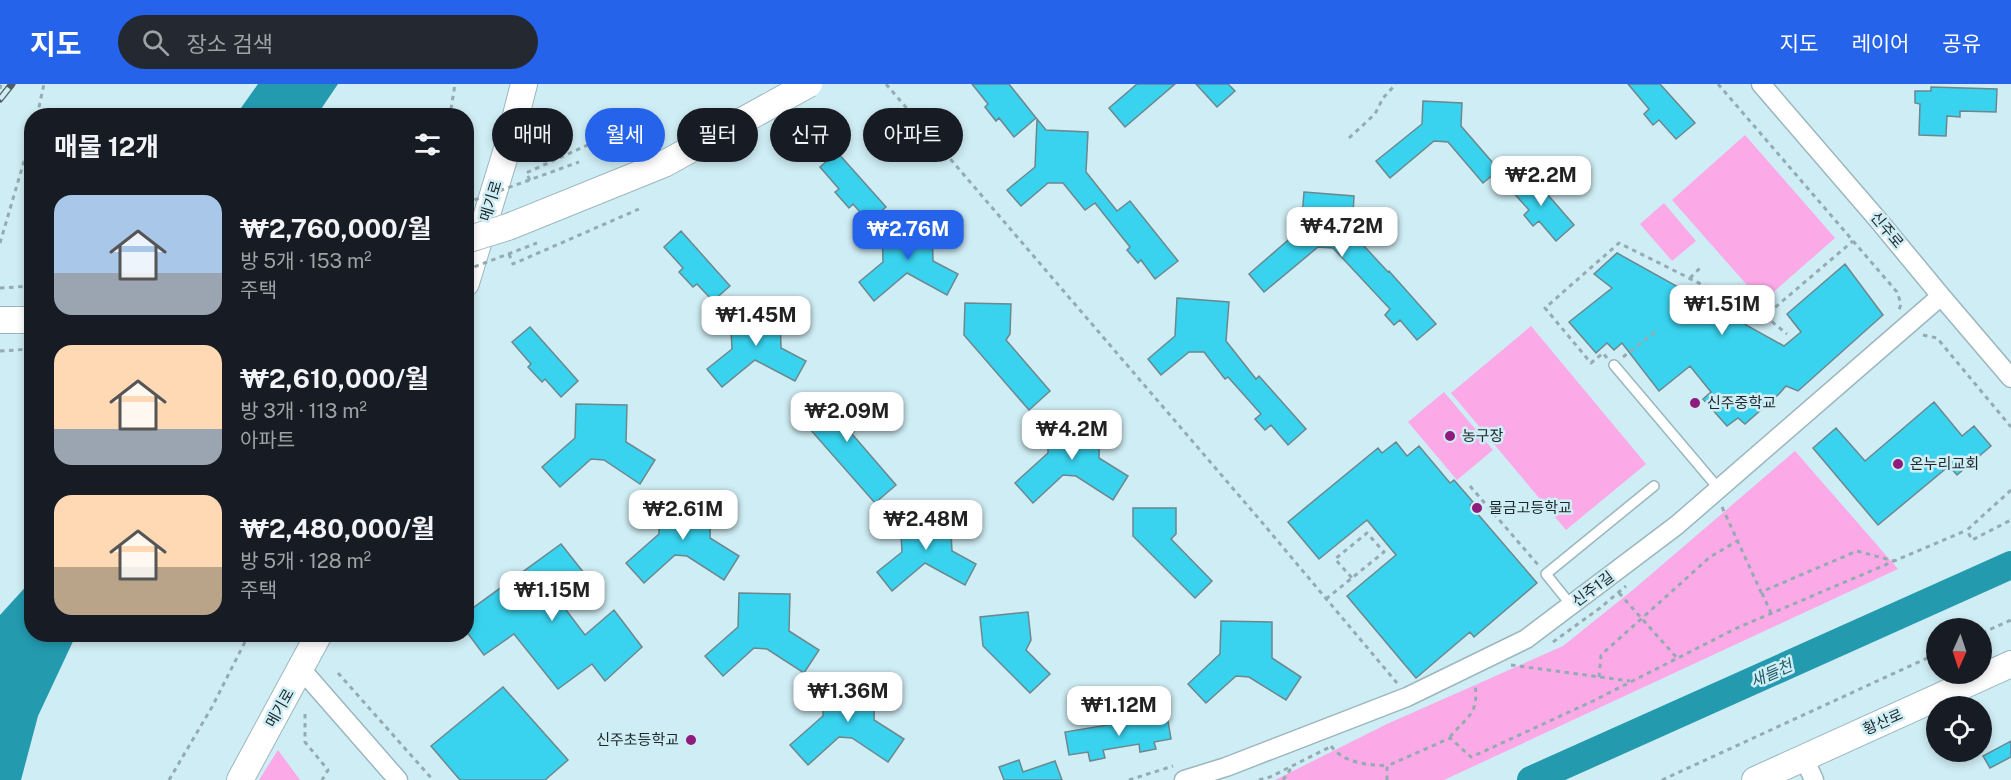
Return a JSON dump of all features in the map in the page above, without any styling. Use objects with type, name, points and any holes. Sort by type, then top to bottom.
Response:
[{"type":"street","name":"메기로","points":[[474,257],[510,140],[524,84]]},
{"type":"street","points":[[474,238],[508,227],[664,164],[809,84]]},
{"type":"street","name":"신주로","points":[[1761,84],[2011,378]]},
{"type":"street","name":"신주1길","points":[[1183,772],[1226,767],[1407,697],[1526,639],[1677,525],[1720,497],[1941,296]]},
{"type":"street","points":[[0,320],[24,320]]},
{"type":"street","name":"메기로","points":[[240,780],[315,642]]},
{"type":"street","name":"황산로","points":[[1755,780],[1809,769],[2011,664]]},
{"type":"street","points":[[302,669],[398,780]]},
{"type":"lane","points":[[1614,365],[1720,497]]},
{"type":"lane","points":[[1571,605],[1546,574],[1654,486]]},
{"type":"path","points":[[0,89],[1,84]]},
{"type":"path","points":[[39,108],[44,84]]},
{"type":"path","points":[[451,108],[455,84]]},
{"type":"path","points":[[886,84],[1400,687]]},
{"type":"path","points":[[1348,138],[1375,114],[1383,98],[1396,84]]},
{"type":"path","points":[[1718,84],[1897,292],[1901,304],[1898,312]]},
{"type":"path","points":[[530,180],[526,173],[585,146]]},
{"type":"path","points":[[0,243],[24,161]]},
{"type":"path","points":[[474,199],[579,162]]},
{"type":"path","points":[[509,254],[513,264],[639,208]]},
{"type":"path","points":[[1766,316],[1852,242]]},
{"type":"path","points":[[474,267],[537,243]]},
{"type":"path","points":[[1655,332],[1614,365],[1603,353],[1591,363],[1545,308],[1619,243],[1766,316],[1787,334]]},
{"type":"path","points":[[1690,278],[1701,267]]},
{"type":"path","points":[[0,288],[24,286]]},
{"type":"path","points":[[1917,335],[1937,338],[2011,427]]},
{"type":"path","points":[[0,351],[24,350]]},
{"type":"path","points":[[1470,486],[1546,574]]},
{"type":"path","points":[[1450,738],[1471,757],[1631,682],[1737,628],[1967,530],[2011,490]]},
{"type":"path","points":[[1720,497],[1737,541],[1772,613]]},
{"type":"path","points":[[1967,530],[1972,540],[2011,520]]},
{"type":"path","points":[[1326,599],[1352,578],[1384,552],[1367,533],[1335,560],[1352,578]]},
{"type":"path","points":[[1599,677],[1601,656],[1710,557],[1737,541]]},
{"type":"path","points":[[1761,592],[1857,551],[1894,561]]},
{"type":"path","points":[[1619,593],[1677,658]]},
{"type":"path","points":[[1992,629],[2011,620]]},
{"type":"path","points":[[169,780],[212,707],[245,642]]},
{"type":"path","points":[[1662,780],[1926,659]]},
{"type":"path","points":[[1510,665],[1631,682]]},
{"type":"path","points":[[338,673],[433,780]]},
{"type":"path","points":[[1331,746],[1338,755],[1354,762],[1387,766],[1450,738],[1470,716],[1477,700],[1475,683]]},
{"type":"path","points":[[305,714],[305,742],[328,770],[322,780]]},
{"type":"path","points":[[1283,780],[1293,765]]},
{"type":"path","points":[[1387,766],[1387,780]]},
{"type":"path","points":[[1129,780],[1183,772]]},
{"type":"shaded area","points":[[1745,135],[1835,238],[1762,302],[1672,200]]},
{"type":"shaded area","points":[[1664,203],[1696,241],[1672,261],[1640,224]]},
{"type":"shaded area","points":[[1531,326],[1646,464],[1566,530],[1451,393]]},
{"type":"shaded area","name":"농구장","points":[[1444,392],[1493,450],[1457,480],[1408,422]]},
{"type":"shaded area","points":[[1795,451],[1898,569],[1444,780],[1275,780],[1387,724],[1563,646],[1634,589]]},
{"type":"shaded area","points":[[278,750],[300,780],[259,780]]},
{"type":"water","points":[[258,84],[338,84],[322,108],[241,108]]},
{"type":"water","points":[[24,589],[24,642],[73,642],[38,716],[21,780],[0,780],[0,615]]},
{"type":"building","points":[[972,84],[1009,84],[1036,118],[1014,137],[999,118],[996,121],[985,107],[988,104]]},
{"type":"building","points":[[1137,84],[1175,84],[1125,127],[1109,108]]},
{"type":"building","points":[[1196,84],[1228,84],[1235,91],[1217,107]]},
{"type":"building","points":[[1628,84],[1660,84],[1695,123],[1676,139],[1659,120],[1653,125],[1644,114],[1649,109]]},
{"type":"building","points":[[1931,87],[1997,89],[1996,112],[1960,111],[1960,117],[1947,116],[1946,136],[1919,135],[1920,104],[1915,103],[1915,91],[1931,91]]},
{"type":"building","points":[[1423,101],[1462,103],[1461,126],[1499,170],[1483,183],[1448,142],[1434,141],[1390,178],[1376,161],[1422,124]]},
{"type":"building","points":[[1037,119],[1046,130],[1088,132],[1086,172],[1117,211],[1130,201],[1178,261],[1155,279],[1141,260],[1138,263],[1127,250],[1130,247],[1095,203],[1085,210],[1063,183],[1048,183],[1021,206],[1007,190],[1035,167]]},
{"type":"building","points":[[826,162],[846,162],[886,207],[869,222],[853,204],[849,208],[835,192],[839,189],[820,167]]},
{"type":"building","points":[[1528,172],[1574,225],[1556,241],[1539,221],[1533,226],[1524,215],[1529,210],[1509,188]]},
{"type":"building","points":[[1304,192],[1354,196],[1352,233],[1436,324],[1417,340],[1400,320],[1394,325],[1385,315],[1390,309],[1333,248],[1318,247],[1264,292],[1249,274],[1301,229]]},
{"type":"building","points":[[932,224],[933,261],[958,274],[947,295],[907,273],[874,301],[859,282],[883,262],[882,226]]},
{"type":"building","points":[[681,231],[730,286],[713,301],[697,284],[693,287],[679,272],[683,268],[664,247]]},
{"type":"building","points":[[1617,253],[1784,346],[1801,332],[1787,314],[1845,264],[1883,315],[1798,391],[1786,386],[1745,424],[1738,418],[1727,426],[1703,399],[1711,392],[1690,366],[1659,391],[1622,343],[1614,350],[1607,343],[1596,353],[1569,322],[1612,288],[1594,274]]},
{"type":"building","points":[[1177,298],[1229,302],[1226,341],[1256,379],[1259,376],[1306,429],[1288,445],[1271,425],[1265,430],[1255,419],[1261,414],[1228,377],[1225,379],[1204,352],[1189,352],[1161,375],[1148,359],[1175,336]]},
{"type":"building","points":[[965,303],[1011,304],[1010,334],[1006,340],[1050,391],[1029,410],[964,335]]},
{"type":"building","points":[[780,311],[781,348],[806,361],[795,381],[755,360],[722,387],[707,369],[732,349],[730,312]]},
{"type":"building","points":[[530,327],[578,381],[561,397],[545,379],[542,382],[528,367],[531,364],[512,342]]},
{"type":"building","points":[[811,396],[857,398],[856,428],[852,434],[896,485],[875,503],[809,428]]},
{"type":"building","name":"온누리교회","points":[[1934,402],[1962,436],[1974,426],[1991,446],[1957,475],[1949,466],[1878,525],[1813,448],[1836,428],[1865,461]]},
{"type":"building","points":[[576,404],[627,405],[626,442],[655,460],[640,484],[604,460],[591,459],[560,487],[542,467],[575,438]]},
{"type":"building","points":[[1048,420],[1100,421],[1099,458],[1128,476],[1113,500],[1076,476],[1063,475],[1033,503],[1015,483],[1048,453]]},
{"type":"building","points":[[1396,442],[1407,456],[1419,446],[1450,483],[1454,480],[1473,502],[1470,505],[1537,583],[1474,637],[1470,632],[1416,678],[1347,596],[1396,555],[1367,520],[1319,559],[1288,522],[1378,448],[1382,453]]},
{"type":"building","points":[[659,500],[711,501],[710,538],[739,556],[724,580],[687,556],[675,555],[644,583],[626,563],[659,534]]},
{"type":"building","points":[[1133,508],[1176,508],[1176,534],[1171,539],[1212,581],[1195,598],[1133,536]]},
{"type":"building","points":[[950,514],[952,551],[976,564],[965,585],[925,563],[892,591],[877,572],[902,552],[900,516]]},
{"type":"building","points":[[561,544],[595,587],[566,610],[585,635],[614,610],[642,647],[605,681],[592,664],[558,689],[514,634],[484,655],[474,642],[474,607]]},
{"type":"building","points":[[739,593],[790,594],[789,631],[819,650],[804,673],[767,649],[754,648],[723,676],[705,656],[738,627]]},
{"type":"building","points":[[1028,612],[1031,640],[1026,650],[1050,674],[1030,693],[983,646],[980,617]]},
{"type":"building","points":[[1221,621],[1272,622],[1272,658],[1301,677],[1286,700],[1249,677],[1236,676],[1206,703],[1188,684],[1220,654]]},
{"type":"building","points":[[824,682],[875,683],[874,720],[904,739],[888,762],[852,738],[839,737],[808,765],[790,745],[823,716]]},
{"type":"building","points":[[503,687],[568,760],[545,780],[460,780],[431,746]]},
{"type":"building","points":[[1167,715],[1171,739],[1154,742],[1156,749],[1140,752],[1139,744],[1103,750],[1105,758],[1090,761],[1088,752],[1069,755],[1065,732]]},
{"type":"building","points":[[2011,741],[2011,757],[1990,768],[1986,762],[1992,762],[1992,751]]},
{"type":"building","points":[[1019,760],[1023,772],[1055,761],[1062,780],[1004,780],[999,767]]},
{"type":"waterway","name":"새들천","points":[[1531,780],[2011,565]]},
{"type":"railway","points":[[0,99],[12,84]]},
{"type":"place","name":"신주중학교","points":[[1695,403]]},
{"type":"place","name":"농구장","points":[[1450,436]]},
{"type":"place","name":"온누리교회","points":[[1898,464]]},
{"type":"place","name":"물금고등학교","points":[[1477,508]]},
{"type":"place","name":"신주초등학교","points":[[691,740]]}]
